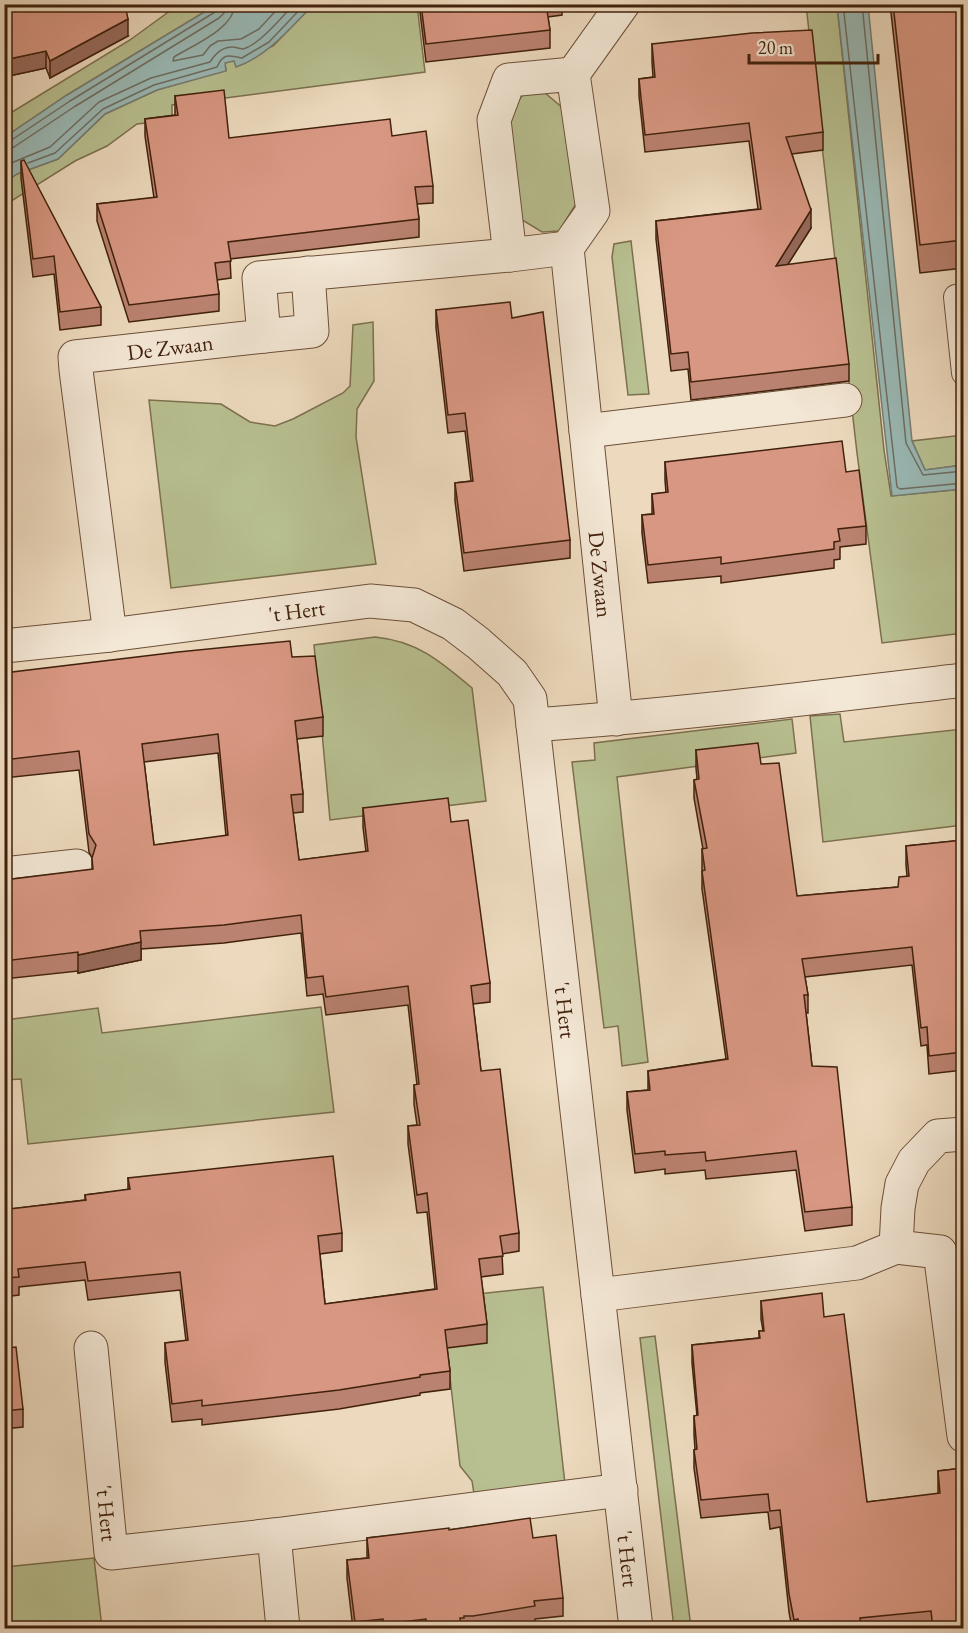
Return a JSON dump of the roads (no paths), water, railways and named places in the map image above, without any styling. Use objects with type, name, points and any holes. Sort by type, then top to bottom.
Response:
[{"type":"street","points":[[264,336],[259,278],[567,248],[593,211],[573,74],[623,4]]},
{"type":"street","points":[[510,255],[494,120],[509,80],[573,74]]},
{"type":"street","name":"De Zwaan","points":[[567,248],[616,719]]},
{"type":"street","name":"De Zwaan","points":[[110,635],[75,357],[312,330],[308,273]]},
{"type":"street","points":[[586,432],[845,400]]},
{"type":"street","name":"'t Hert","points":[[4,646],[110,635],[370,601],[414,605],[453,624],[478,643],[512,674],[530,699],[636,1629]]},
{"type":"street","points":[[533,725],[616,719],[963,680]]},
{"type":"street","points":[[4,874],[77,866]]},
{"type":"street","points":[[896,1246],[897,1208],[902,1184],[914,1161],[938,1136],[963,1134]]},
{"type":"street","points":[[598,1295],[857,1263],[896,1246],[940,1252],[963,1436]]},
{"type":"street","name":"'t Hert","points":[[91,1348],[111,1553],[274,1535],[621,1490]]},
{"type":"street","points":[[274,1535],[283,1629]]},
{"type":"lane","points":[[963,296],[956,297],[963,373]]},
{"type":"water","points":[[216,5],[313,5],[268,49],[248,62],[236,67],[234,61],[225,63],[226,71],[157,90],[105,114],[58,159],[17,174],[5,182],[5,137],[67,95]]},
{"type":"water","points":[[837,5],[868,5],[912,441],[925,470],[963,465],[963,489],[892,496]]}]
